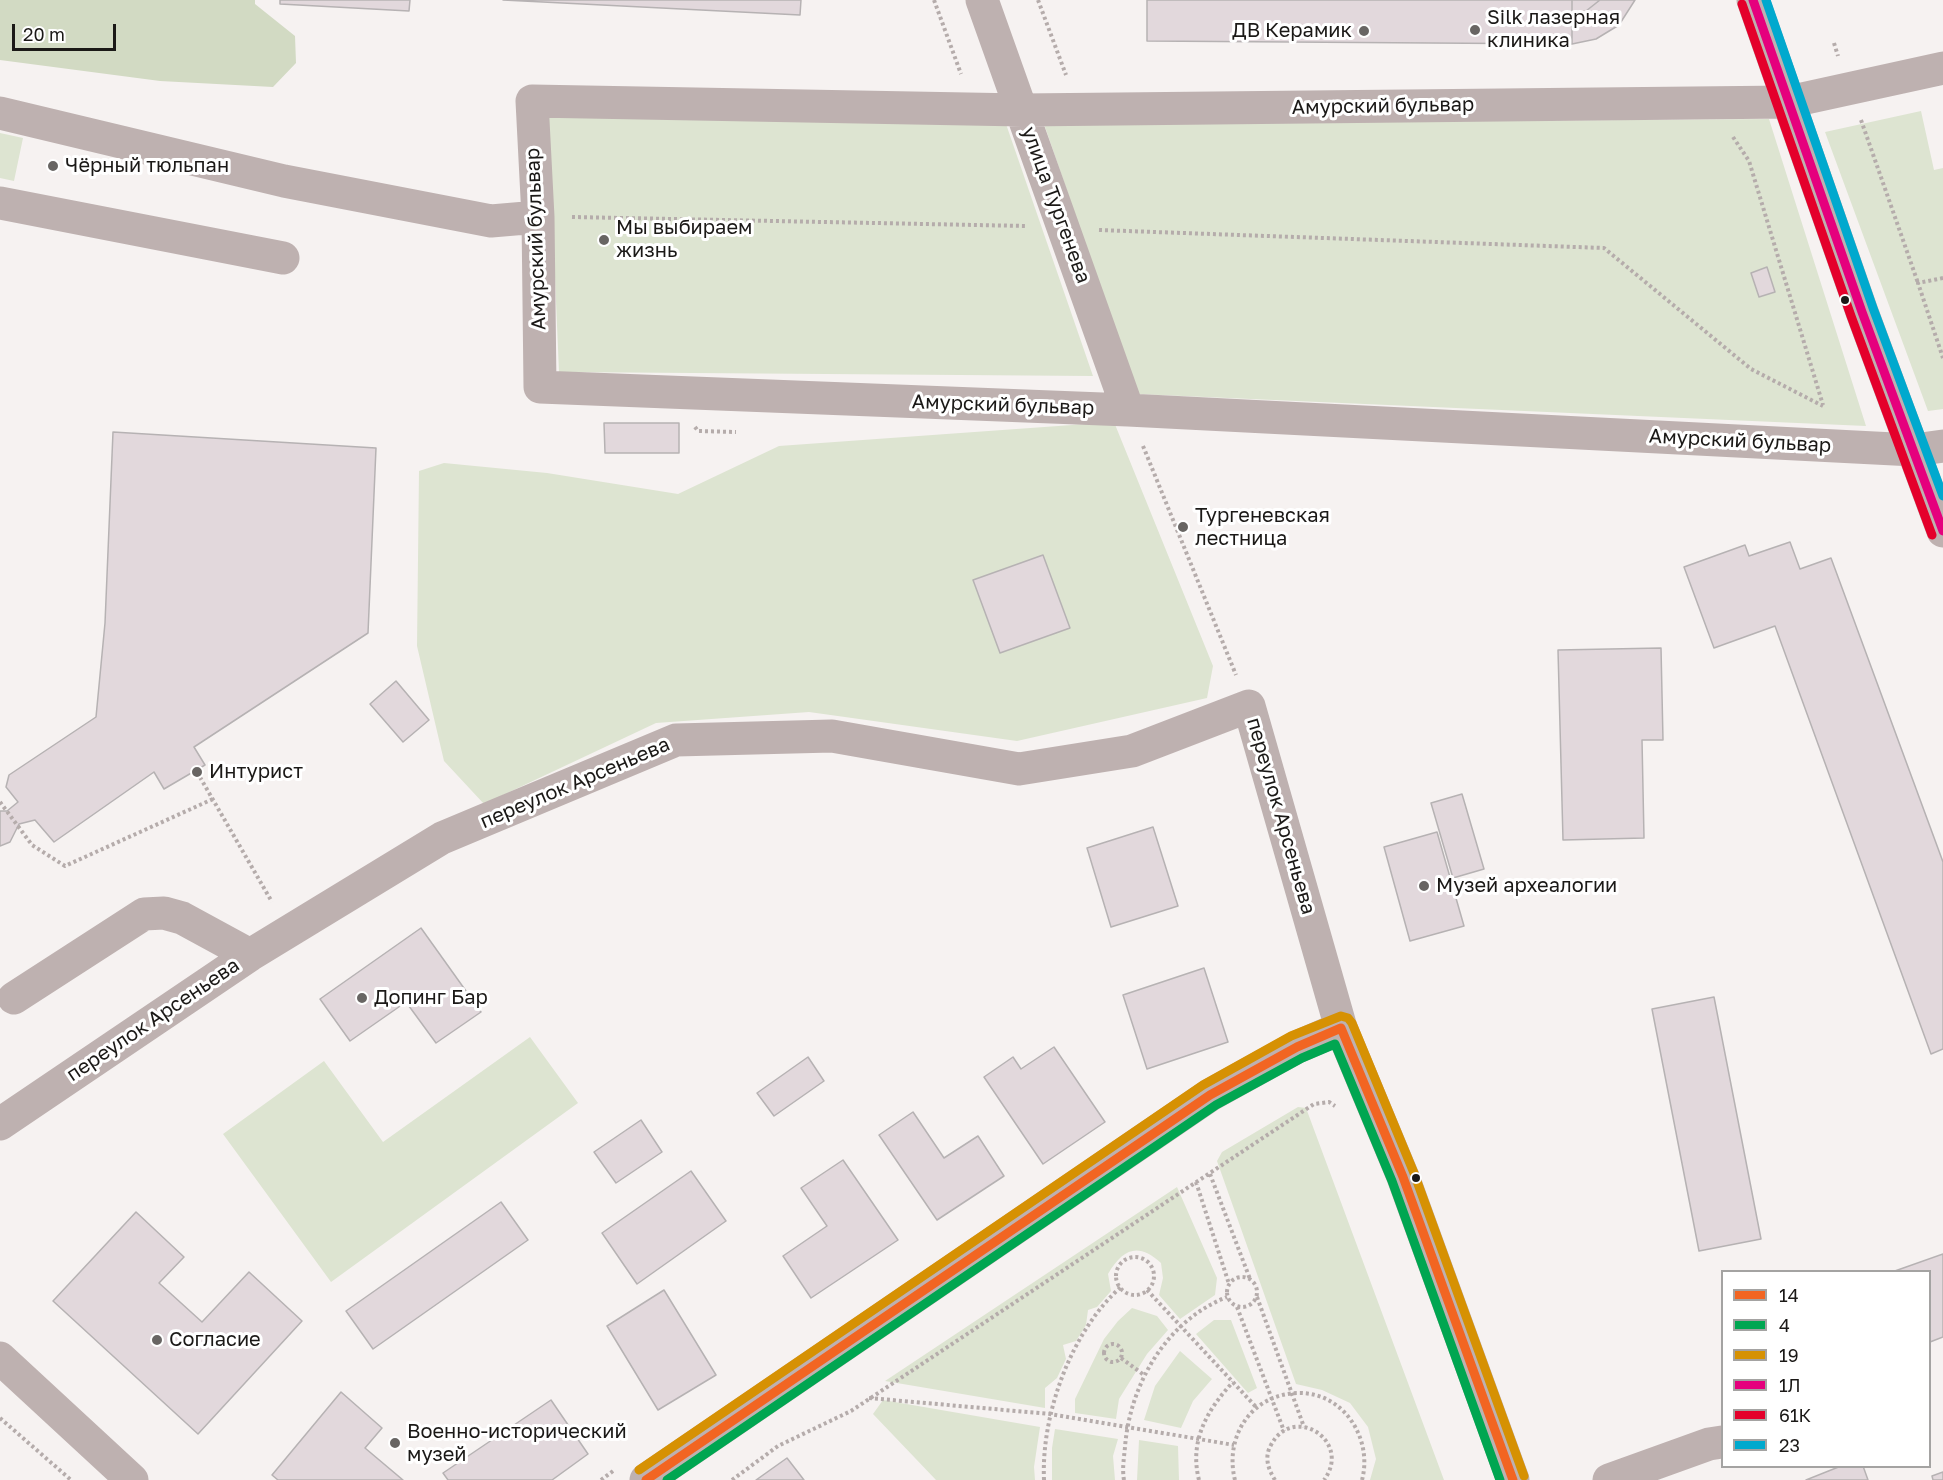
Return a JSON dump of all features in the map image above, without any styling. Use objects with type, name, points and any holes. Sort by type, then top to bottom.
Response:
[{"type":"street","name":"улица Тургенева","points":[[982,0],[1128,410]]},
{"type":"street","points":[[1753,0],[1862,312],[1928,448],[1943,531]]},
{"type":"street","name":"Амурский бульвар","points":[[1928,448],[1128,410],[540,387],[538,217],[532,100],[1022,110],[1788,102],[1943,68]]},
{"type":"street","points":[[0,113],[284,181],[358,196],[491,221],[538,217]]},
{"type":"street","points":[[0,203],[283,258]]},
{"type":"street","name":"переулок Арсеньева","points":[[0,1124],[250,955],[442,838],[676,740],[832,736],[1019,769],[1132,751],[1249,706],[1341,1028]]},
{"type":"street","points":[[14,998],[144,914],[164,913],[182,918],[250,955]]},
{"type":"street","points":[[646,1480],[1210,1095],[1297,1047],[1341,1028],[1403,1177],[1514,1480]]},
{"type":"street","points":[[0,1358],[132,1480]]},
{"type":"street","points":[[1609,1480],[1709,1444],[1721,1442]]},
{"type":"path","points":[[934,0],[965,83]]},
{"type":"path","points":[[1038,0],[1070,85]]},
{"type":"path","points":[[1863,128],[1943,358]]},
{"type":"path","points":[[538,217],[1064,227],[1111,232],[1604,248],[1750,369],[1823,406],[1749,161],[1731,134]]},
{"type":"path","points":[[1918,283],[1943,278]]},
{"type":"path","points":[[1128,410],[1249,706]]},
{"type":"path","points":[[197,772],[289,931]]},
{"type":"path","points":[[0,802],[32,845],[65,866],[213,798]]},
{"type":"path","points":[[732,1480],[778,1446],[851,1411],[1314,1104],[1329,1102],[1342,1114]]},
{"type":"path","points":[[1210,1174],[1250,1279],[1256,1285],[1257,1297],[1304,1427]]},
{"type":"path","points":[[1196,1182],[1229,1284]]},
{"type":"path","points":[[1138,1257],[1149,1263],[1153,1269],[1154,1281],[1147,1290],[1136,1294],[1121,1287],[1117,1281],[1118,1269],[1126,1259],[1138,1257]]},
{"type":"path","points":[[1250,1279],[1238,1277],[1229,1284],[1226,1293],[1230,1302],[1237,1307],[1284,1431]]},
{"type":"path","points":[[1044,1480],[1043,1456],[1052,1403],[1073,1352],[1100,1309],[1121,1287]]},
{"type":"path","points":[[1147,1290],[1257,1408]]},
{"type":"path","points":[[1124,1480],[1127,1428],[1144,1375],[1167,1340],[1194,1314],[1227,1297]]},
{"type":"path","points":[[1237,1307],[1253,1304],[1257,1297]]},
{"type":"path","points":[[1110,1344],[1117,1345],[1122,1349],[1121,1358],[1114,1363],[1108,1362],[1103,1354],[1105,1348],[1110,1344]]},
{"type":"path","points":[[1121,1358],[1144,1375]]},
{"type":"path","points":[[1199,1480],[1196,1469],[1198,1439],[1211,1407],[1233,1382]]},
{"type":"path","points":[[1235,1480],[1232,1466],[1234,1445],[1242,1424],[1257,1408],[1272,1400],[1298,1393],[1320,1397],[1340,1408],[1355,1424],[1364,1444],[1365,1467],[1362,1480]]},
{"type":"path","points":[[868,1398],[1050,1414],[1234,1445]]},
{"type":"path","points":[[0,1418],[71,1480]]},
{"type":"path","points":[[1275,1480],[1269,1471],[1267,1460],[1274,1439],[1291,1428],[1304,1427],[1320,1434],[1331,1450],[1330,1470],[1324,1480]]},
{"type":"green space","points":[[0,0],[255,0],[255,4],[295,36],[296,63],[273,87],[160,81],[0,60]]},
{"type":"green space","points":[[1921,111],[1934,170],[1943,168],[1943,409],[1928,411],[1825,132]]},
{"type":"green space","points":[[548,112],[1006,124],[1093,376],[559,372]]},
{"type":"green space","points":[[1769,119],[1866,426],[1137,394],[1044,124]]},
{"type":"green space","points":[[0,133],[23,138],[14,181],[0,178]]},
{"type":"green space","points":[[1114,422],[1213,666],[1207,698],[1017,741],[809,712],[656,723],[484,804],[444,761],[417,646],[419,471],[444,463],[547,473],[678,494],[779,446]]},
{"type":"green space","points":[[530,1037],[578,1103],[331,1282],[223,1134],[324,1061],[383,1142]]},
{"type":"green space","points":[[1298,1107],[1306,1108],[1444,1480],[1370,1480],[1376,1459],[1368,1427],[1350,1403],[1322,1390],[1296,1384],[1217,1161],[1222,1152]]},
{"type":"green space","points":[[1177,1187],[1217,1278],[1215,1295],[1180,1319],[1159,1295],[1163,1278],[1161,1263],[1145,1252],[1132,1251],[1119,1259],[1108,1274],[1111,1291],[1097,1307],[1088,1310],[1086,1325],[1076,1341],[1063,1345],[1066,1359],[1057,1378],[1045,1388],[1045,1408],[885,1381]]},
{"type":"green space","points":[[1132,1308],[1157,1316],[1168,1330],[1147,1354],[1119,1399],[1116,1419],[1075,1413],[1075,1399],[1104,1339]]},
{"type":"green space","points":[[1214,1320],[1231,1320],[1257,1388],[1248,1393],[1196,1334]]},
{"type":"green space","points":[[1180,1351],[1212,1379],[1193,1401],[1181,1428],[1144,1420],[1155,1386]]},
{"type":"green space","points":[[883,1400],[1040,1427],[1034,1467],[1035,1480],[936,1480],[873,1414]]},
{"type":"green space","points":[[1055,1429],[1118,1439],[1113,1456],[1115,1480],[1052,1480],[1052,1448]]},
{"type":"green space","points":[[1139,1440],[1178,1446],[1179,1480],[1137,1480]]},
{"type":"building","points":[[280,0],[410,0],[409,11],[280,4]]},
{"type":"building","points":[[503,0],[801,0],[800,15]]},
{"type":"building","points":[[1147,0],[1572,0],[1572,44],[1147,41]]},
{"type":"building","points":[[1572,0],[1600,0],[1586,11],[1572,13]]},
{"type":"building","points":[[1600,0],[1635,0],[1619,25],[1596,39],[1572,44],[1572,13],[1586,11]]},
{"type":"building","points":[[1767,267],[1775,292],[1759,297],[1751,273]]},
{"type":"building","points":[[604,423],[679,423],[679,453],[605,453]]},
{"type":"building","points":[[113,432],[376,448],[368,633],[194,747],[205,765],[164,789],[154,772],[54,842],[35,820],[19,824],[10,842],[0,846],[0,811],[7,811],[18,802],[6,787],[9,775],[96,717],[105,623]]},
{"type":"building","points":[[1790,542],[1800,569],[1831,558],[1943,862],[1943,1049],[1931,1054],[1775,626],[1714,648],[1684,567],[1745,545],[1749,556]]},
{"type":"building","points":[[1043,555],[1070,628],[1000,653],[973,580]]},
{"type":"building","points":[[1661,648],[1663,740],[1642,740],[1644,838],[1563,840],[1558,650]]},
{"type":"building","points":[[396,681],[429,720],[403,742],[370,704]]},
{"type":"building","points":[[1462,794],[1484,869],[1453,878],[1431,803]]},
{"type":"building","points":[[1153,827],[1178,906],[1111,927],[1087,848]]},
{"type":"building","name":"Музей археалогии","points":[[1437,832],[1464,926],[1410,941],[1384,847]]},
{"type":"building","points":[[421,928],[481,1012],[436,1043],[406,1002],[350,1041],[320,999]]},
{"type":"building","points":[[1204,968],[1228,1042],[1147,1069],[1123,995]]},
{"type":"building","points":[[1714,997],[1761,1239],[1699,1251],[1652,1009]]},
{"type":"building","points":[[1054,1047],[1105,1122],[1043,1164],[984,1077],[1013,1057],[1021,1069]]},
{"type":"building","points":[[808,1057],[824,1081],[774,1116],[757,1093]]},
{"type":"building","points":[[913,1112],[944,1158],[978,1136],[1004,1176],[937,1220],[879,1135]]},
{"type":"building","points":[[641,1120],[662,1152],[616,1183],[594,1152]]},
{"type":"building","points":[[843,1160],[898,1240],[811,1298],[783,1256],[827,1226],[801,1188]]},
{"type":"building","points":[[691,1171],[726,1221],[637,1284],[602,1233]]},
{"type":"building","points":[[501,1202],[528,1240],[373,1349],[346,1311]]},
{"type":"building","points":[[136,1212],[184,1257],[159,1283],[202,1322],[249,1272],[302,1321],[198,1434],[53,1301]]},
{"type":"building","points":[[1943,1254],[1943,1337],[1931,1342],[1931,1270],[1898,1270]]},
{"type":"building","points":[[664,1290],[716,1375],[658,1410],[607,1326]]},
{"type":"building","points":[[341,1392],[382,1428],[365,1448],[403,1480],[278,1480],[272,1475]]},
{"type":"building","points":[[551,1400],[588,1454],[552,1480],[448,1480],[443,1473]]},
{"type":"building","points":[[787,1458],[804,1480],[756,1480]]},
{"type":"building","points":[[1836,1468],[1864,1468],[1868,1480],[1806,1480]]},
{"type":"building","points":[[1943,1472],[1943,1480],[1933,1480],[1932,1476]]},
{"type":"transit line","name":"1Л","points":[[1753,0],[1862,312],[1943,531]]},
{"type":"transit line","name":"23","points":[[1766,0],[1873,308],[1943,496]]},
{"type":"transit line","name":"61К","points":[[1742,4],[1851,316],[1932,535]]},
{"type":"transit line","name":"19","points":[[639,1470],[1203,1085],[1291,1036],[1341,1016],[1348,1018],[1352,1023],[1414,1173],[1524,1476]]},
{"type":"transit line","name":"14","points":[[646,1480],[1210,1095],[1297,1047],[1341,1028],[1403,1177],[1513,1480]]},
{"type":"transit line","name":"4","points":[[667,1480],[1216,1105],[1302,1058],[1335,1044],[1392,1181],[1500,1480]]},
{"type":"place","name":"Silk лазерная клиника","points":[[1475,30]]},
{"type":"place","name":"ДВ Керамик","points":[[1364,31]]},
{"type":"place","name":"Чёрный тюльпан","points":[[53,166]]},
{"type":"place","name":"Мы выбираем жизнь","points":[[604,240]]},
{"type":"place","name":"Тургеневская лестница","points":[[1183,527]]},
{"type":"place","name":"Интурист","points":[[197,772]]},
{"type":"place","name":"Музей археалогии","points":[[1424,886]]},
{"type":"place","name":"Допинг Бар","points":[[362,998]]},
{"type":"place","name":"Согласие","points":[[157,1340]]},
{"type":"place","name":"Военно-исторический музей","points":[[395,1443]]}]
